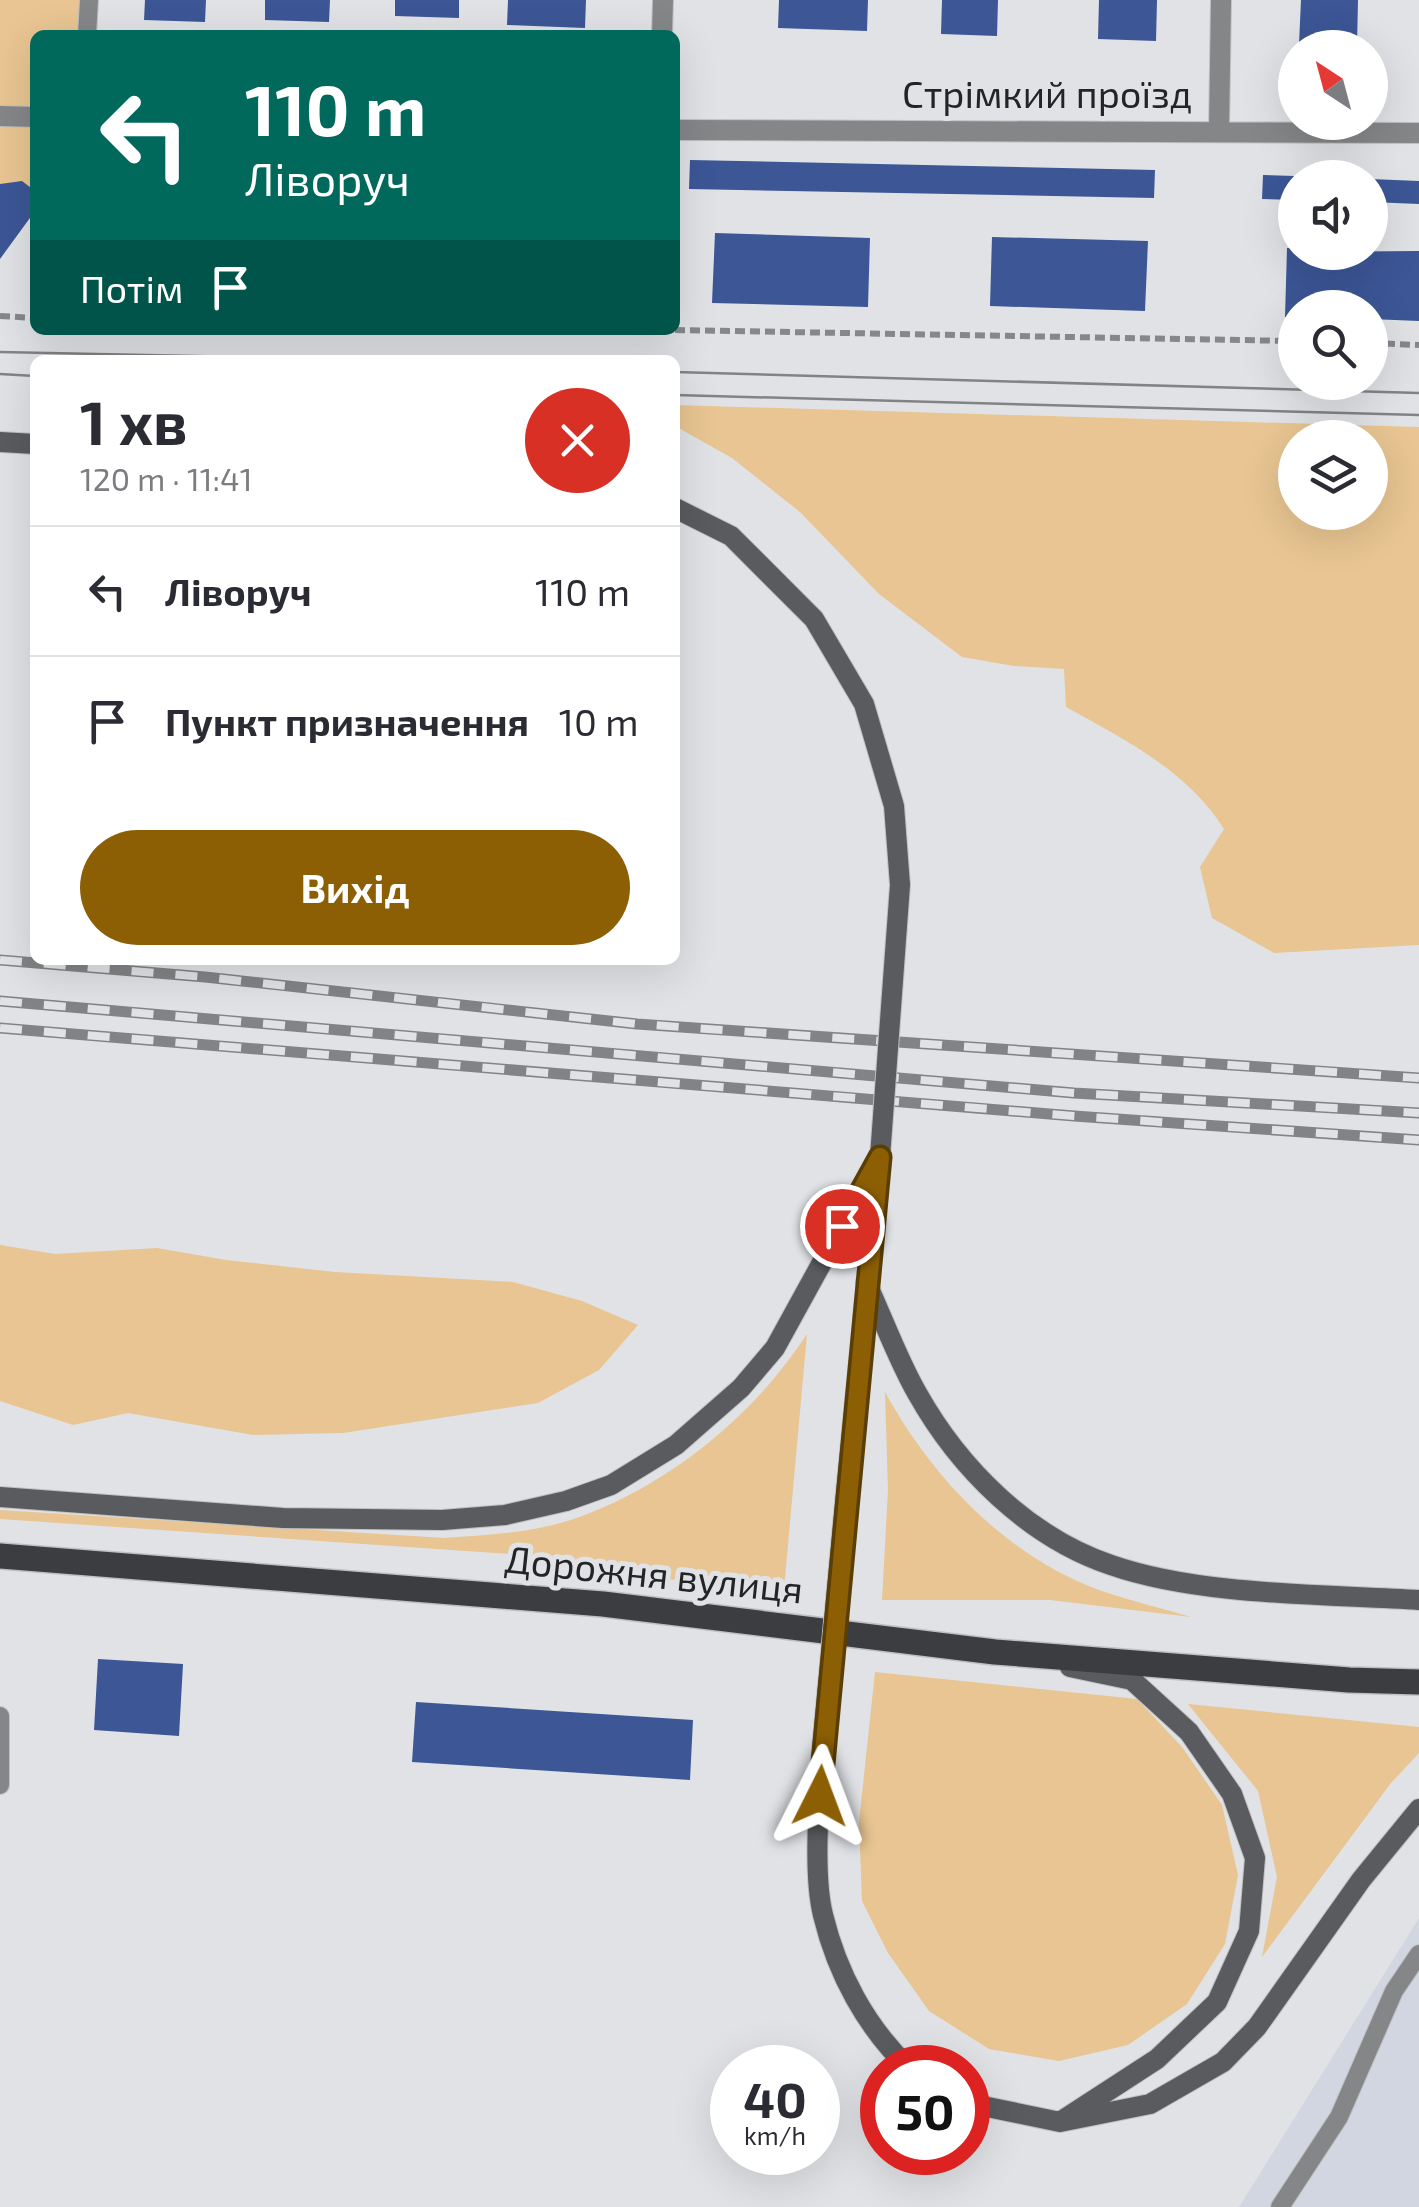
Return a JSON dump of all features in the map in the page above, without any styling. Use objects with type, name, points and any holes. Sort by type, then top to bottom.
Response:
[{"type":"main road","points":[[0,442],[30,444]]},
{"type":"main road","points":[[680,510],[731,536],[814,619],[864,704],[894,806],[900,886],[880,1157],[821,1760],[818,1832],[822,1913],[852,1994],[885,2045]]},
{"type":"main road","points":[[0,1497],[282,1518],[442,1520],[505,1515],[566,1501],[611,1485],[676,1445],[740,1388],[775,1348],[880,1157]]},
{"type":"main road","points":[[866,1282],[927,1408],[970,1468],[1038,1531],[1110,1565],[1194,1585],[1419,1600]]},
{"type":"main road","name":"Дорожня вулиця","points":[[0,1556],[603,1604],[995,1652],[1419,1682]]},
{"type":"main road","points":[[995,1652],[1132,1680],[1189,1732],[1232,1794],[1255,1858],[1249,1931],[1216,2002],[1157,2059],[1060,2122]]},
{"type":"main road","points":[[990,2109],[1060,2122],[1150,2104],[1222,2062],[1256,2028],[1351,1894],[1419,1809]]},
{"type":"street","points":[[662,30],[663,0]]},
{"type":"street","points":[[1219,130],[1221,0]]},
{"type":"street","points":[[0,116],[30,117]]},
{"type":"street","name":"Стрімкий проїзд","points":[[680,130],[1419,133]]},
{"type":"lane","points":[[88,30],[89,0]]},
{"type":"lane","points":[[0,1716],[0,1785]]},
{"type":"lane","points":[[1280,2207],[1339,2116],[1394,1991],[1419,1954]]},
{"type":"path","points":[[0,316],[30,318]]},
{"type":"path","points":[[680,330],[1278,341]]},
{"type":"path","points":[[1388,344],[1419,345]]},
{"type":"shaded area","points":[[0,0],[85,0],[85,30],[30,30],[30,190],[0,184]]},
{"type":"shaded area","points":[[680,405],[1278,423],[1278,530],[1388,530],[1388,426],[1419,427],[1419,945],[1274,953],[1212,918],[1200,867],[1224,829],[1193,790],[1154,759],[1066,707],[1064,669],[962,657],[879,594],[800,512],[732,458],[680,429]]},
{"type":"shaded area","points":[[0,1245],[55,1254],[157,1248],[335,1272],[513,1282],[582,1301],[638,1325],[599,1370],[538,1403],[343,1433],[253,1435],[128,1413],[73,1425],[0,1401]]},
{"type":"shaded area","points":[[807,1334],[784,1589],[627,1576],[582,1563],[510,1554],[0,1519],[0,1510],[444,1538],[542,1527],[609,1505],[675,1468],[706,1445],[761,1393]]},
{"type":"shaded area","points":[[885,1392],[926,1455],[1004,1536],[1068,1577],[1113,1595],[1191,1617],[1050,1600],[882,1600],[888,1490]]},
{"type":"shaded area","points":[[875,1672],[1137,1699],[1182,1747],[1222,1805],[1238,1875],[1225,1944],[1187,2004],[1128,2045],[1059,2061],[990,2049],[990,2045],[983,2045],[929,2011],[888,1953],[862,1901],[859,1822]]},
{"type":"shaded area","points":[[1188,1704],[1419,1727],[1419,1753],[1391,1783],[1262,1957],[1277,1877],[1258,1791]]},
{"type":"shaded area","points":[[1419,1918],[1419,2207],[1239,2207]]},
{"type":"building","points":[[145,0],[206,0],[205,22],[144,20]]},
{"type":"building","points":[[265,0],[330,0],[329,22],[265,20]]},
{"type":"building","points":[[395,0],[459,0],[459,18],[395,16]]},
{"type":"building","points":[[508,0],[586,0],[585,28],[507,25]]},
{"type":"building","points":[[779,0],[868,0],[867,31],[778,28]]},
{"type":"building","points":[[942,0],[998,0],[997,36],[941,34]]},
{"type":"building","points":[[1099,0],[1157,0],[1156,41],[1098,39]]},
{"type":"building","points":[[1301,0],[1358,0],[1357,30],[1300,30]]},
{"type":"building","points":[[690,160],[1155,170],[1154,198],[689,189]]},
{"type":"building","points":[[1263,175],[1278,175],[1278,199],[1262,199]]},
{"type":"building","points":[[1388,180],[1419,181],[1419,204],[1388,203]]},
{"type":"building","points":[[22,181],[30,187],[30,218],[0,259],[0,184]]},
{"type":"building","points":[[715,233],[870,238],[868,307],[712,303]]},
{"type":"building","points":[[992,237],[1148,241],[1145,311],[990,306]]},
{"type":"building","points":[[1388,251],[1419,251],[1419,321],[1388,320],[1388,290],[1286,290],[1286,270],[1388,270]]},
{"type":"building","points":[[98,1659],[183,1664],[179,1736],[94,1730]]},
{"type":"building","points":[[416,1702],[693,1720],[690,1780],[412,1762]]},
{"type":"tram line","points":[[0,352],[150,355]]},
{"type":"tram line","points":[[680,372],[1419,393]]},
{"type":"tram line","points":[[0,374],[30,376]]},
{"type":"tram line","points":[[680,395],[1419,415]]},
{"type":"railway","points":[[0,960],[30,962]]},
{"type":"railway","points":[[60,965],[637,1024],[1419,1078]]},
{"type":"railway","points":[[0,1001],[1074,1093],[1419,1113]]},
{"type":"railway","points":[[0,1028],[1074,1116],[1419,1140]]},
{"type":"route","points":[[820,1796],[880,1157],[842,1226]]}]
